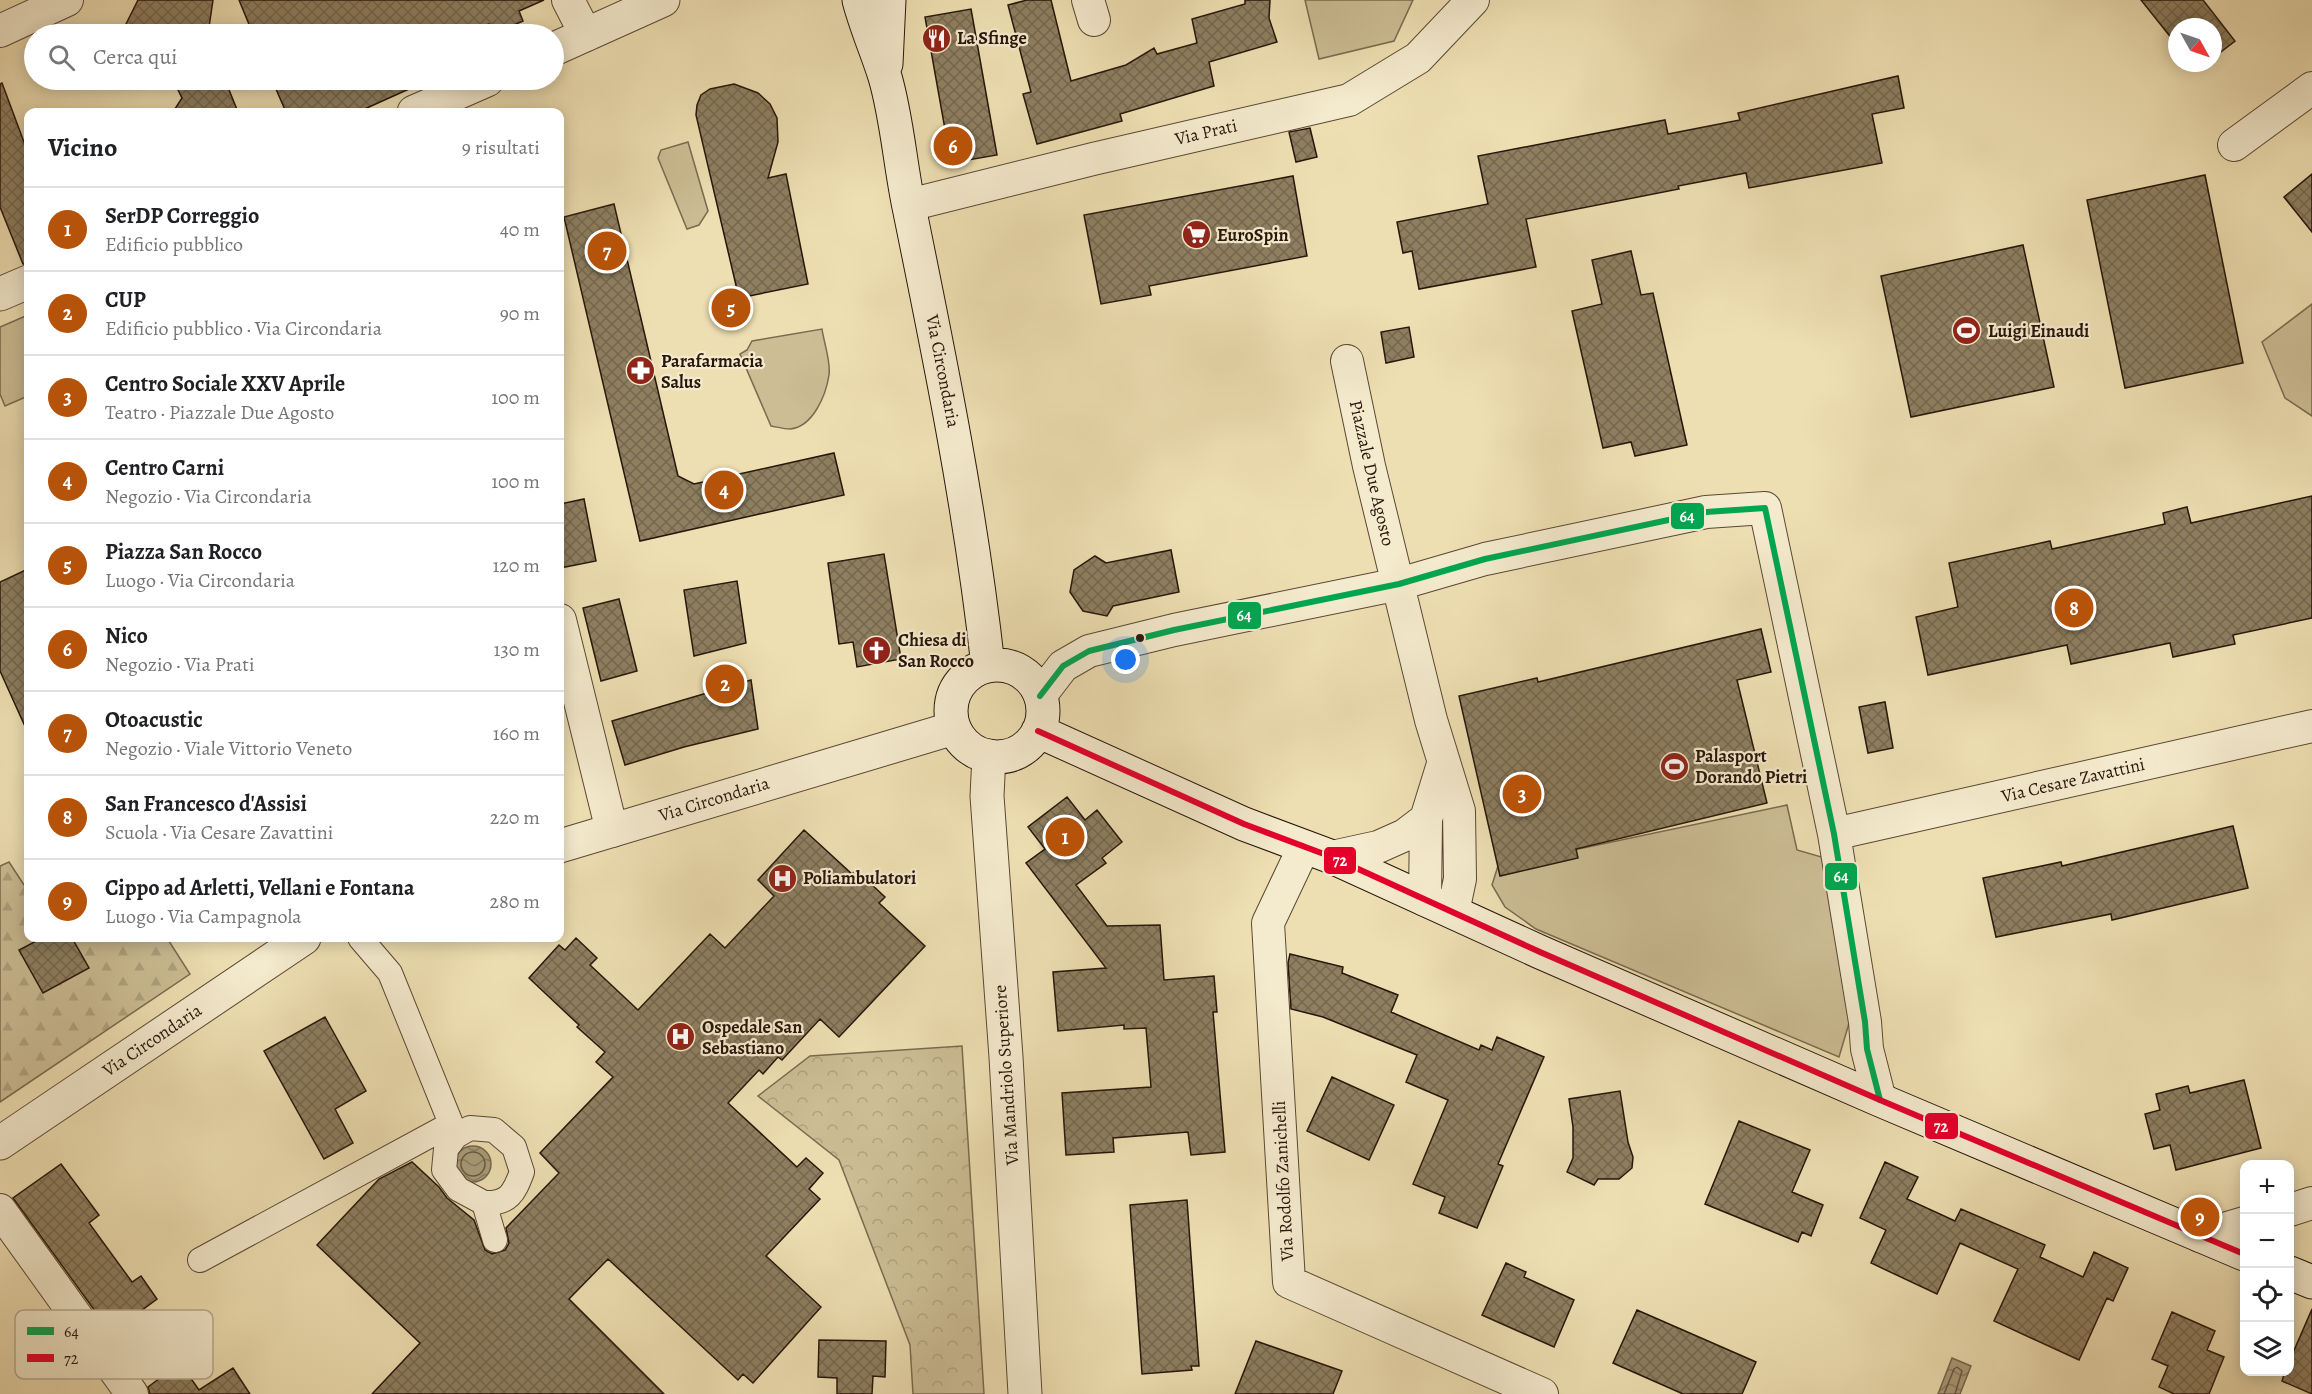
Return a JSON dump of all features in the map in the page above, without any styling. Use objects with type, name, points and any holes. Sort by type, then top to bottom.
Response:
[{"type":"main road","points":[[564,45],[663,0]]},
{"type":"main road","name":"Via Circondaria","points":[[859,0],[866,28],[885,78],[933,318],[964,485],[988,666]]},
{"type":"main road","name":"Via Circondaria","points":[[885,78],[889,0]]},
{"type":"main road","points":[[423,108],[464,90]]},
{"type":"main road","points":[[0,294],[24,284]]},
{"type":"main road","points":[[988,666],[1002,666],[1021,672],[1032,681],[1040,696],[1043,715],[1038,731],[1027,745],[1013,755],[996,758],[971,749],[959,738],[954,728],[951,712],[956,690],[974,671],[988,666]]},
{"type":"main road","name":"Via Circondaria","points":[[564,845],[954,728]]},
{"type":"main road","points":[[1038,731],[1244,824],[1318,852],[1880,1100],[2240,1252]]},
{"type":"main road","name":"Via Mandriolo Superiore","points":[[989,756],[987,796],[1006,1058],[1025,1394]]},
{"type":"main road","name":"Via Circondaria","points":[[0,1143],[298,942]]},
{"type":"main road","points":[[2294,1275],[2312,1282]]},
{"type":"street","points":[[0,31],[67,0]]},
{"type":"street","points":[[568,0],[586,35]]},
{"type":"street","name":"Via Prati","points":[[909,205],[1093,159],[1349,100],[1418,58],[1473,0]]},
{"type":"street","points":[[2234,145],[2312,88]]},
{"type":"street","name":"Piazzale Due Agosto","points":[[1347,360],[1354,400],[1398,584],[1443,764],[1459,811],[1460,879],[1439,906]]},
{"type":"street","points":[[1040,696],[1063,666],[1089,651],[1174,630],[1398,584],[1485,559],[1706,512],[1765,508],[1834,834],[1865,1022],[1867,1049],[1880,1100]]},
{"type":"street","points":[[564,636],[612,831]]},
{"type":"street","name":"Via Cesare Zavattini","points":[[1834,834],[2312,726]]},
{"type":"street","points":[[1439,906],[1426,819],[1443,764]]},
{"type":"street","points":[[1318,852],[1378,847],[1405,835],[1426,819]]},
{"type":"street","name":"Via Rodolfo Zanichelli","points":[[1318,852],[1268,923],[1289,1282],[1530,1392]]},
{"type":"street","points":[[200,1260],[454,1130],[470,1128],[494,1130],[514,1147],[522,1172],[514,1193],[498,1203],[484,1203],[458,1189],[444,1170],[446,1149],[454,1130],[390,973],[363,942]]},
{"type":"street","points":[[1846,1085],[1858,1071],[1867,1049]]},
{"type":"street","points":[[484,1203],[495,1240]]},
{"type":"street","points":[[2294,1208],[2312,1203]]},
{"type":"street","points":[[0,1210],[72,1310]]},
{"type":"street","points":[[2200,1236],[2240,1224]]},
{"type":"street","points":[[121,1379],[132,1394]]},
{"type":"green space","points":[[1305,0],[1413,0],[1394,41],[1319,59]]},
{"type":"green space","points":[[688,142],[708,211],[699,225],[687,229],[658,158],[661,150]]},
{"type":"green space","points":[[2312,304],[2312,416],[2285,398],[2262,342]]},
{"type":"green space","points":[[24,317],[24,398],[5,406],[0,394],[0,327]]},
{"type":"green space","points":[[822,329],[829,370],[825,392],[817,409],[805,423],[798,427],[790,429],[771,426],[740,354],[747,350],[752,341]]},
{"type":"green space","points":[[1787,805],[1797,850],[1825,858],[1850,1020],[1839,1057],[1536,929],[1505,907],[1492,885],[1498,866]]},
{"type":"green space","points":[[9,862],[24,885],[24,942],[170,942],[190,974],[0,1102],[0,866]]},
{"type":"green space","points":[[962,1046],[984,1394],[913,1394],[910,1345],[839,1160],[758,1096],[810,1056]]},
{"type":"water","points":[[473,1146],[485,1152],[491,1164],[485,1176],[473,1182],[461,1176],[455,1164],[461,1152]]},
{"type":"water","points":[[1952,1358],[1971,1366],[1960,1394],[1938,1394]]},
{"type":"building","points":[[138,0],[213,0],[209,24],[126,24]]},
{"type":"building","points":[[239,0],[544,0],[519,11],[523,21],[516,24],[249,24]]},
{"type":"building","points":[[1027,0],[1051,0],[1071,81],[1126,65],[1154,48],[1157,54],[1197,43],[1192,19],[1245,4],[1245,0],[1270,0],[1269,18],[1277,42],[1209,62],[1214,86],[1120,114],[1122,121],[1037,144],[1023,94],[1031,92],[1008,5]]},
{"type":"building","points":[[2141,0],[2203,0],[2217,18],[2168,18],[2168,34]]},
{"type":"building","points":[[971,9],[997,155],[951,163],[925,17]]},
{"type":"building","points":[[2222,24],[2235,41],[2222,51]]},
{"type":"building","points":[[1898,76],[1904,108],[1872,114],[1882,163],[1749,188],[1746,173],[1678,186],[1679,189],[1526,219],[1536,267],[1419,289],[1412,251],[1403,253],[1397,222],[1488,204],[1478,156],[1665,120],[1668,134],[1740,120],[1738,113]]},
{"type":"building","points":[[2,83],[24,142],[24,264],[0,207],[0,84]]},
{"type":"building","points":[[734,84],[758,93],[770,104],[777,118],[778,142],[768,178],[786,174],[808,284],[739,298],[696,115],[701,95],[710,89]]},
{"type":"building","points":[[178,90],[229,90],[236,108],[176,108],[182,98]]},
{"type":"building","points":[[276,90],[407,90],[367,108],[284,108]]},
{"type":"building","points":[[1310,128],[1317,157],[1296,162],[1289,132]]},
{"type":"building","points":[[2312,174],[2312,232],[2284,197]]},
{"type":"building","points":[[2205,175],[2243,363],[2125,388],[2087,200]]},
{"type":"building","name":"EuroSpin","points":[[1293,176],[1307,256],[1149,286],[1151,295],[1101,304],[1084,215]]},
{"type":"building","points":[[614,204],[678,476],[694,484],[834,453],[844,495],[640,541],[564,217]]},
{"type":"building","name":"Luigi Einaudi","points":[[2023,245],[2054,387],[1911,417],[1881,276]]},
{"type":"building","points":[[1631,251],[1641,295],[1653,293],[1687,445],[1635,456],[1631,442],[1603,448],[1572,311],[1602,304],[1592,260]]},
{"type":"building","points":[[1409,327],[1414,357],[1386,363],[1381,332]]},
{"type":"building","points":[[2312,496],[2312,618],[2233,635],[2235,644],[2173,657],[2170,643],[2071,664],[2067,645],[1928,675],[1916,617],[1958,607],[1949,563],[2050,541],[2052,549],[2165,524],[2163,513],[2187,507],[2191,523]]},
{"type":"building","points":[[584,499],[596,561],[564,567],[564,503]]},
{"type":"building","points":[[1171,550],[1179,592],[1113,606],[1107,616],[1083,611],[1070,592],[1074,570],[1095,556],[1106,563]]},
{"type":"building","points":[[884,554],[901,659],[857,667],[853,642],[839,644],[828,563]]},
{"type":"building","points":[[24,571],[24,724],[0,671],[0,582]]},
{"type":"building","points":[[737,581],[746,643],[694,656],[684,590]]},
{"type":"building","points":[[619,599],[637,671],[601,681],[583,608]]},
{"type":"building","name":"Palasport Dorando Pietri","points":[[1761,629],[1771,672],[1737,680],[1767,803],[1576,849],[1578,858],[1500,876],[1459,696],[1537,678],[1538,682]]},
{"type":"building","points":[[751,680],[758,729],[684,747],[625,765],[612,721]]},
{"type":"building","points":[[1885,702],[1893,748],[1868,753],[1859,707]]},
{"type":"building","points":[[1067,797],[1085,820],[1097,810],[1122,842],[1102,858],[1106,863],[1076,885],[1107,926],[1160,925],[1164,980],[1214,976],[1217,1012],[1213,1012],[1225,1152],[1191,1155],[1188,1132],[1113,1138],[1114,1152],[1066,1155],[1062,1093],[1151,1087],[1146,1028],[1124,1029],[1124,1025],[1058,1031],[1053,972],[1106,968],[1026,863],[1045,849],[1028,827]]},
{"type":"building","points":[[2233,826],[2248,888],[2112,920],[2111,914],[1996,937],[1983,878],[2061,862],[2062,866]]},
{"type":"building","points":[[804,830],[852,874],[856,870],[885,897],[879,903],[925,946],[839,1037],[820,1019],[782,1060],[778,1057],[763,1074],[759,1070],[728,1103],[797,1167],[806,1158],[823,1173],[809,1189],[820,1199],[766,1256],[821,1307],[753,1383],[743,1374],[738,1380],[608,1259],[569,1299],[664,1394],[372,1394],[420,1343],[317,1245],[379,1179],[412,1162],[439,1187],[447,1198],[474,1220],[485,1250],[492,1254],[505,1250],[509,1243],[506,1228],[559,1173],[540,1153],[613,1077],[596,1062],[605,1052],[529,978],[559,945],[565,950],[576,938],[597,958],[590,965],[638,1010],[710,934],[725,948],[774,896],[758,880]]},
{"type":"building","points":[[34,942],[74,942],[89,968],[43,993],[19,950]]},
{"type":"building","points":[[1290,954],[1343,967],[1342,973],[1398,995],[1391,1012],[1479,1050],[1481,1045],[1492,1050],[1497,1037],[1544,1057],[1498,1164],[1503,1166],[1477,1228],[1439,1213],[1445,1197],[1413,1184],[1448,1100],[1406,1082],[1417,1055],[1323,1017],[1291,1009],[1288,963]]},
{"type":"building","points":[[325,1017],[366,1091],[335,1109],[353,1143],[324,1159],[264,1051]]},
{"type":"building","points":[[1332,1077],[1394,1105],[1369,1160],[1307,1131]]},
{"type":"building","points":[[2244,1080],[2261,1148],[2176,1170],[2170,1145],[2154,1149],[2145,1114],[2160,1110],[2156,1094],[2188,1086],[2190,1093]]},
{"type":"building","points":[[1620,1091],[1628,1142],[1633,1157],[1632,1168],[1619,1179],[1598,1179],[1594,1185],[1567,1172],[1573,1158],[1573,1127],[1569,1099]]},
{"type":"building","points":[[1739,1121],[1810,1150],[1792,1192],[1823,1205],[1811,1236],[1802,1232],[1798,1242],[1705,1204]]},
{"type":"building","points":[[1885,1162],[1918,1177],[1907,1199],[1955,1221],[1961,1209],[2045,1245],[2040,1257],[2083,1277],[2094,1252],[2128,1268],[2113,1301],[2107,1298],[2079,1360],[1994,1321],[2018,1269],[1960,1243],[1937,1294],[1871,1263],[1886,1230],[1860,1218]]},
{"type":"building","points":[[61,1164],[99,1215],[89,1223],[132,1282],[141,1276],[157,1299],[142,1310],[94,1310],[13,1198]]},
{"type":"building","points":[[1187,1200],[1199,1366],[1191,1366],[1192,1370],[1142,1374],[1130,1205]]},
{"type":"building","points":[[1506,1263],[1526,1272],[1524,1277],[1574,1300],[1554,1347],[1482,1315]]},
{"type":"building","points":[[2312,1309],[2312,1394],[2282,1381],[2284,1376],[2294,1376],[2294,1350]]},
{"type":"building","points":[[1637,1310],[1756,1362],[1742,1394],[1683,1394],[1613,1363]]},
{"type":"building","points":[[2172,1312],[2215,1331],[2207,1350],[2224,1357],[2209,1394],[2174,1394],[2159,1387],[2168,1366],[2152,1359]]},
{"type":"building","points":[[819,1340],[886,1341],[885,1377],[873,1376],[872,1394],[837,1394],[837,1378],[818,1377]]},
{"type":"building","points":[[1256,1341],[1342,1371],[1333,1394],[1235,1394]]},
{"type":"building","points":[[233,1368],[250,1394],[150,1394],[148,1387],[159,1379],[191,1379],[199,1390]]},
{"type":"transit line","name":"64","points":[[1040,696],[1063,666],[1089,651],[1174,630],[1399,584],[1485,559],[1706,512],[1765,508],[1834,834],[1865,1022],[1867,1049],[1880,1100]]},
{"type":"transit line","name":"72","points":[[1038,731],[1244,824],[1332,857],[1540,952],[1880,1100],[2240,1252]]},
{"type":"place","name":"La Sfinge","points":[[936,38]]},
{"type":"place","name":"Nico","points":[[953,146]]},
{"type":"place","name":"EuroSpin","points":[[1196,235]]},
{"type":"place","name":"Otoacustic","points":[[607,251]]},
{"type":"place","name":"Piazza San Rocco","points":[[731,308]]},
{"type":"place","name":"Luigi Einaudi","points":[[1967,331]]},
{"type":"place","name":"Parafarmacia Salus","points":[[640,371]]},
{"type":"place","name":"Centro Carni","points":[[724,490]]},
{"type":"place","name":"San Francesco d'Assisi","points":[[2074,608]]},
{"type":"place","name":"Chiesa di San Rocco","points":[[877,650]]},
{"type":"place","name":"CUP","points":[[725,684]]},
{"type":"place","name":"Palasport Dorando Pietri","points":[[1674,766]]},
{"type":"place","name":"Centro Sociale XXV Aprile","points":[[1522,794]]},
{"type":"place","name":"SerDP Correggio","points":[[1065,837]]},
{"type":"place","name":"Poliambulatori","points":[[782,878]]},
{"type":"place","name":"Ospedale San Sebastiano","points":[[681,1037]]},
{"type":"place","name":"Cippo ad Arletti, Vellani e Fontana","points":[[2200,1217]]}]
